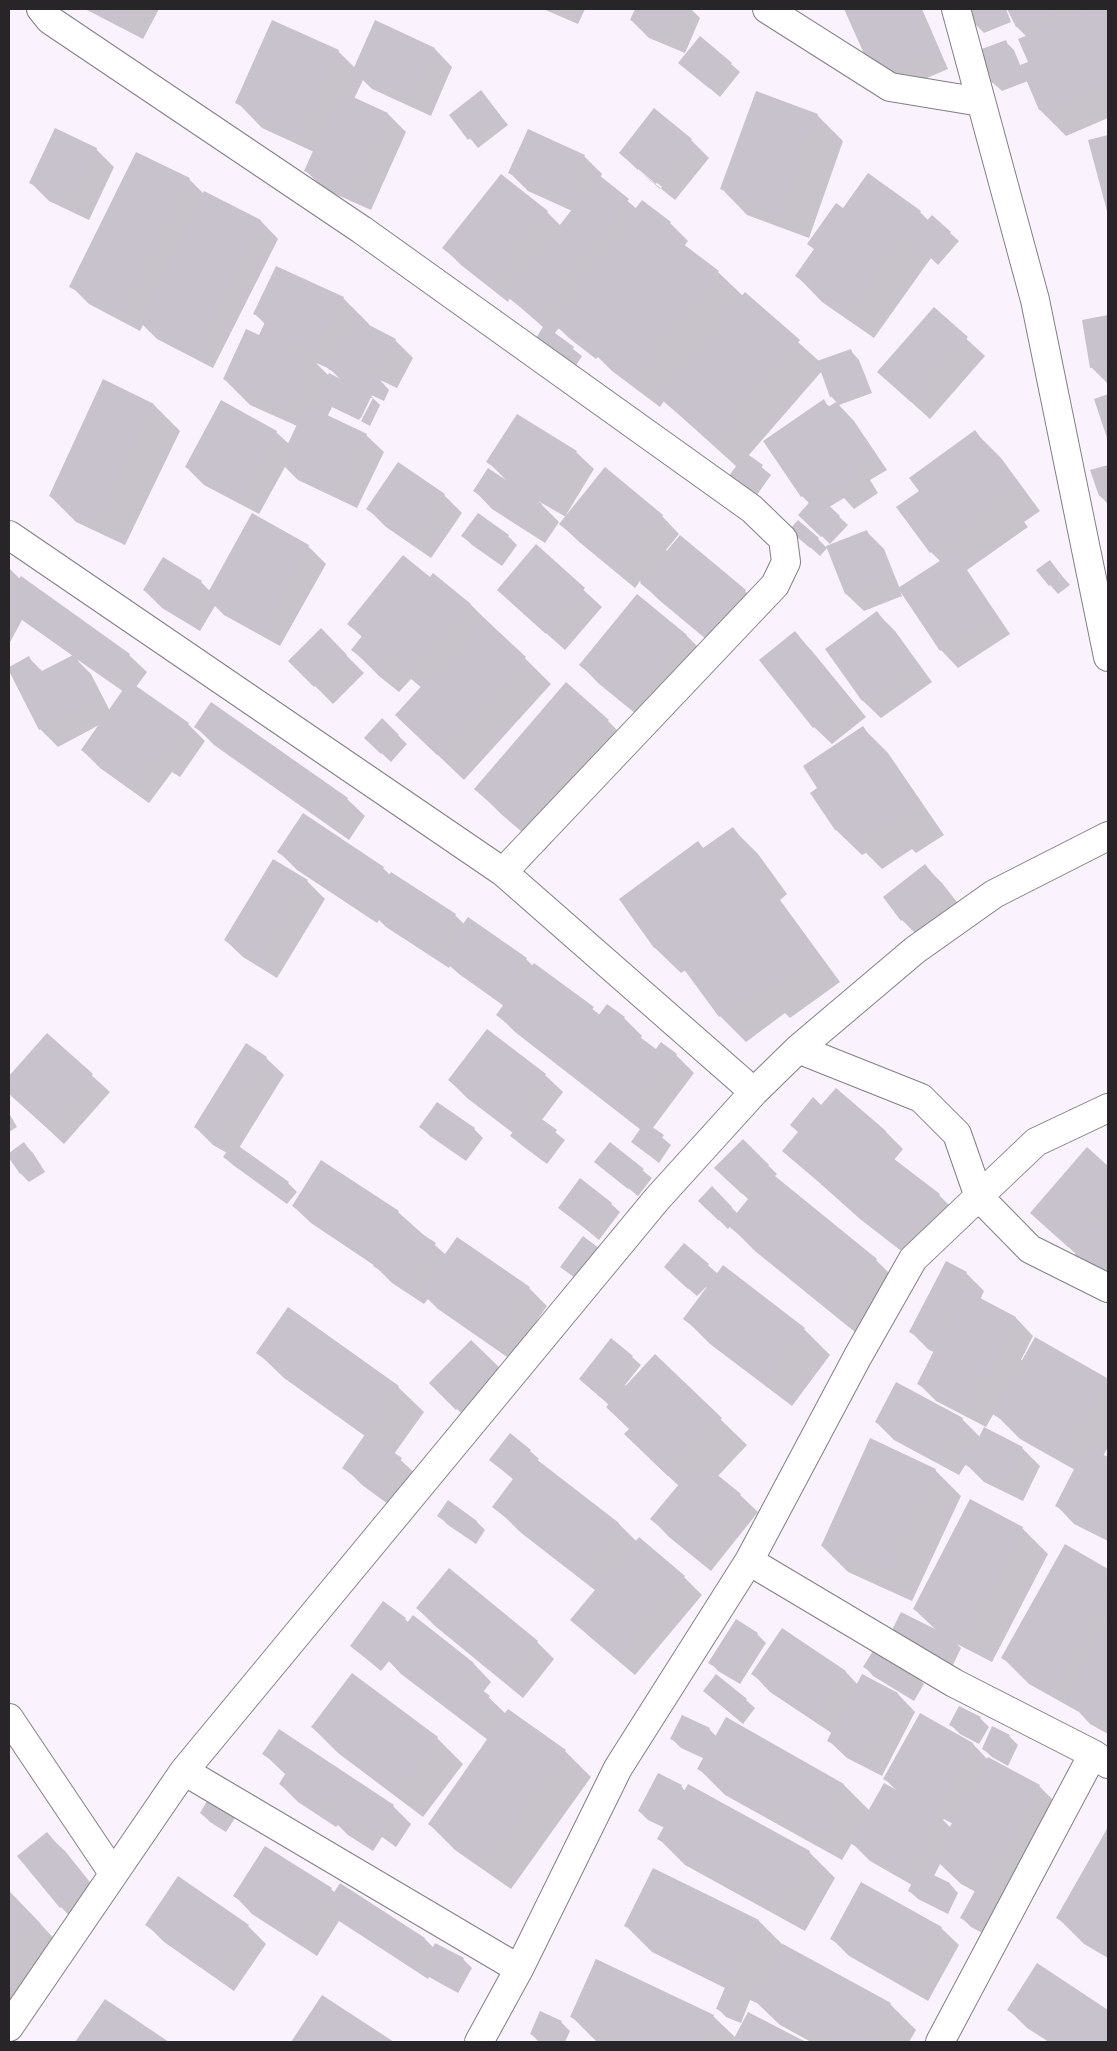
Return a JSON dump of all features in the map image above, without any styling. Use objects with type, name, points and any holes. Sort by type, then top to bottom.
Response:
[{"type":"street","points":[[40,9],[50,20],[362,230],[744,503],[783,539],[786,562],[775,585],[503,872]]},
{"type":"street","points":[[767,9],[890,87],[981,102]]},
{"type":"street","points":[[956,9],[1035,300],[1108,657]]},
{"type":"street","points":[[9,535],[503,872],[754,1092]]},
{"type":"street","points":[[9,2027],[112,1873],[184,1771],[657,1199],[754,1092],[798,1049],[915,950],[994,894],[1108,836]]},
{"type":"street","points":[[798,1049],[921,1098],[956,1134],[979,1197],[1030,1248],[1108,1288]]},
{"type":"street","points":[[479,2042],[519,1969],[618,1768],[749,1561],[858,1356],[913,1259],[1036,1142],[1108,1108]]},
{"type":"street","points":[[749,1561],[954,1683],[1101,1759],[940,2042]]},
{"type":"street","points":[[9,1718],[112,1873]]},
{"type":"street","points":[[184,1771],[519,1969]]},
{"type":"building","points":[[99,9],[132,9],[125,22]]},
{"type":"building","points":[[635,9],[679,9],[667,37],[630,20]]},
{"type":"building","points":[[844,9],[913,9],[931,51],[874,76]]},
{"type":"building","points":[[968,9],[1001,9],[1003,13],[974,25]]},
{"type":"building","points":[[1007,9],[1056,9],[1016,27]]},
{"type":"building","points":[[1090,9],[1108,9],[1108,82],[1039,110],[1020,65],[1028,62],[1018,39]]},
{"type":"building","points":[[272,20],[339,50],[302,134],[235,103]]},
{"type":"building","points":[[375,20],[435,48],[413,99],[352,72]]},
{"type":"building","points":[[700,36],[732,63],[710,89],[678,63]]},
{"type":"building","points":[[1006,40],[1019,73],[992,83],[979,50]]},
{"type":"building","points":[[481,90],[500,115],[468,140],[449,115]]},
{"type":"building","points":[[340,91],[388,113],[353,193],[304,171]]},
{"type":"building","points":[[756,91],[818,114],[783,213],[720,189]]},
{"type":"building","points":[[654,108],[692,139],[656,184],[619,153]]},
{"type":"building","points":[[55,128],[97,148],[71,203],[29,183]]},
{"type":"building","points":[[528,129],[585,155],[565,199],[508,173]]},
{"type":"building","points":[[1108,135],[1108,215],[1088,140]]},
{"type":"building","points":[[136,152],[190,178],[122,314],[69,287]]},
{"type":"building","points":[[868,173],[921,211],[848,313],[795,276],[814,249],[807,244],[836,203],[843,208]]},
{"type":"building","points":[[501,174],[548,211],[489,285],[442,248]]},
{"type":"building","points":[[599,175],[629,199],[535,319],[505,295]]},
{"type":"building","points":[[204,191],[261,220],[195,351],[138,322]]},
{"type":"building","points":[[642,200],[671,222],[578,343],[549,321]]},
{"type":"building","points":[[932,215],[951,232],[929,257],[910,240]]},
{"type":"building","points":[[670,234],[719,271],[633,382],[585,346]]},
{"type":"building","points":[[276,266],[344,297],[319,351],[288,337],[284,346],[315,361],[292,411],[223,379],[246,329],[259,335],[266,320],[253,314]]},
{"type":"building","points":[[745,292],[800,340],[712,443],[656,395]]},
{"type":"building","points":[[934,307],[968,337],[911,402],[877,372]]},
{"type":"building","points":[[1108,315],[1108,365],[1090,368],[1082,320]]},
{"type":"building","points":[[352,316],[396,339],[379,371],[336,349]]},
{"type":"building","points":[[544,325],[574,347],[562,364],[533,343]]},
{"type":"building","points":[[851,349],[864,385],[830,397],[817,361]]},
{"type":"building","points":[[335,355],[381,380],[375,393],[328,369]]},
{"type":"building","points":[[329,373],[372,395],[361,418],[318,396]]},
{"type":"building","points":[[103,379],[154,404],[99,520],[49,496]]},
{"type":"building","points":[[1108,394],[1108,441],[1094,399]]},
{"type":"building","points":[[824,399],[828,407],[836,402],[870,451],[854,462],[861,475],[835,492],[827,480],[801,497],[763,441]]},
{"type":"building","points":[[221,400],[277,431],[241,498],[185,467]]},
{"type":"building","points":[[306,405],[367,434],[339,491],[279,463]]},
{"type":"building","points":[[517,414],[577,451],[546,500],[486,462]]},
{"type":"building","points":[[975,430],[1015,485],[1000,496],[1003,501],[930,553],[896,507],[919,491],[909,478]]},
{"type":"building","points":[[746,453],[763,465],[743,494],[725,481]]},
{"type":"building","points":[[398,462],[445,494],[413,541],[366,509]]},
{"type":"building","points":[[1108,465],[1108,493],[1099,496],[1090,470]]},
{"type":"building","points":[[605,467],[663,515],[617,571],[559,524]]},
{"type":"building","points":[[488,468],[542,504],[527,526],[473,491]]},
{"type":"building","points":[[817,494],[840,516],[821,537],[798,515]]},
{"type":"building","points":[[252,513],[309,545],[262,630],[205,598]]},
{"type":"building","points":[[478,513],[509,535],[493,558],[461,536]]},
{"type":"building","points":[[798,520],[819,538],[810,548],[789,530]]},
{"type":"building","points":[[867,530],[885,578],[845,594],[826,546]]},
{"type":"building","points":[[680,535],[746,590],[706,638],[640,583]]},
{"type":"building","points":[[536,544],[585,588],[546,634],[497,590]]},
{"type":"building","points":[[952,553],[993,616],[940,651],[898,588]]},
{"type":"building","points":[[403,555],[430,577],[433,573],[471,604],[416,671],[408,664],[403,670],[384,654],[373,667],[351,650],[362,636],[347,624]]},
{"type":"building","points":[[163,557],[202,581],[181,614],[143,590]]},
{"type":"building","points":[[1050,560],[1062,576],[1049,586],[1036,570]]},
{"type":"building","points":[[21,576],[130,654],[112,680],[9,607],[9,593]]},
{"type":"building","points":[[637,594],[687,635],[629,706],[579,665]]},
{"type":"building","points":[[877,611],[915,664],[862,701],[825,649]]},
{"type":"building","points":[[484,618],[526,657],[437,755],[395,715]]},
{"type":"building","points":[[321,628],[347,655],[314,687],[288,661]]},
{"type":"building","points":[[795,631],[849,698],[813,728],[759,660]]},
{"type":"building","points":[[73,655],[97,700],[39,730],[9,671],[9,667],[29,656],[38,673]]},
{"type":"building","points":[[129,681],[189,723],[162,761],[153,755],[131,786],[81,750]]},
{"type":"building","points":[[566,682],[609,720],[517,826],[474,789]]},
{"type":"building","points":[[211,702],[348,798],[331,823],[194,727]]},
{"type":"building","points":[[382,718],[399,735],[381,754],[364,738]]},
{"type":"building","points":[[863,726],[919,809],[889,828],[886,823],[855,844],[843,826],[835,830],[810,793],[817,788],[803,766]]},
{"type":"building","points":[[303,813],[384,867],[359,906],[277,852]]},
{"type":"building","points":[[733,827],[763,868],[755,873],[815,955],[763,993],[759,987],[719,1017],[664,942],[654,948],[619,899],[698,841],[703,848]]},
{"type":"building","points":[[273,859],[308,880],[259,961],[224,940]]},
{"type":"building","points":[[925,864],[944,888],[901,921],[883,897]]},
{"type":"building","points":[[391,872],[456,914],[431,952],[367,910]]},
{"type":"building","points":[[468,917],[527,958],[499,998],[440,957]]},
{"type":"building","points":[[534,963],[594,1007],[555,1060],[496,1015]]},
{"type":"building","points":[[607,1004],[625,1017],[621,1023],[656,1049],[661,1042],[677,1054],[630,1118],[561,1066]]},
{"type":"building","points":[[487,1029],[546,1074],[507,1125],[448,1080]]},
{"type":"building","points":[[47,1033],[93,1074],[46,1127],[9,1094],[9,1076]]},
{"type":"building","points":[[246,1043],[267,1057],[216,1141],[194,1127]]},
{"type":"building","points":[[836,1088],[886,1131],[833,1194],[782,1151],[798,1132],[790,1125],[813,1097],[821,1105]]},
{"type":"building","points":[[437,1102],[475,1128],[457,1153],[419,1127]]},
{"type":"building","points":[[529,1110],[557,1130],[537,1156],[510,1136]]},
{"type":"building","points":[[645,1122],[664,1135],[649,1155],[631,1142]]},
{"type":"building","points":[[743,1139],[769,1165],[742,1194],[714,1168]]},
{"type":"building","points":[[24,1142],[38,1162],[20,1174],[9,1158],[9,1153]]},
{"type":"building","points":[[233,1142],[289,1182],[278,1197],[223,1157]]},
{"type":"building","points":[[610,1142],[644,1169],[628,1189],[594,1162]]},
{"type":"building","points":[[1087,1147],[1108,1166],[1108,1201],[1068,1247],[1030,1213]]},
{"type":"building","points":[[881,1149],[940,1194],[900,1247],[841,1202]]},
{"type":"building","points":[[321,1160],[399,1211],[369,1257],[292,1206]]},
{"type":"building","points":[[770,1172],[877,1259],[835,1312],[727,1225]]},
{"type":"building","points":[[580,1178],[612,1203],[590,1232],[558,1208]]},
{"type":"building","points":[[712,1186],[732,1207],[719,1221],[698,1201]]},
{"type":"building","points":[[402,1221],[436,1243],[406,1287],[373,1266]]},
{"type":"building","points":[[1091,1225],[1108,1233],[1108,1274],[1074,1257]]},
{"type":"building","points":[[583,1236],[600,1249],[578,1280],[560,1267]]},
{"type":"building","points":[[457,1237],[530,1287],[492,1342],[419,1291]]},
{"type":"building","points":[[684,1243],[709,1264],[688,1289],[664,1267]]},
{"type":"building","points":[[946,1261],[967,1272],[930,1343],[909,1332]]},
{"type":"building","points":[[723,1265],[805,1328],[766,1381],[683,1319]]},
{"type":"building","points":[[965,1290],[1016,1317],[968,1410],[917,1384]]},
{"type":"building","points":[[288,1307],[399,1386],[367,1431],[256,1353]]},
{"type":"building","points":[[1035,1337],[1107,1378],[1064,1454],[992,1414]]},
{"type":"building","points":[[611,1338],[633,1356],[600,1397],[579,1379]]},
{"type":"building","points":[[471,1340],[499,1367],[456,1410],[429,1383]]},
{"type":"building","points":[[655,1354],[722,1418],[668,1476],[624,1434],[629,1429],[606,1407]],"holes":[[[671,1413],[680,1422],[672,1430],[664,1422]]]},
{"type":"building","points":[[896,1382],[963,1418],[941,1458],[875,1422]]},
{"type":"building","points":[[984,1427],[1023,1447],[1005,1484],[965,1465]]},
{"type":"building","points":[[366,1433],[402,1458],[378,1493],[342,1468]]},
{"type":"building","points":[[510,1433],[531,1450],[510,1476],[489,1460]]},
{"type":"building","points":[[870,1438],[936,1469],[886,1576],[821,1546]]},
{"type":"building","points":[[1086,1446],[1108,1457],[1108,1534],[1055,1506]]},
{"type":"building","points":[[531,1455],[619,1523],[580,1575],[492,1507]]},
{"type":"building","points":[[699,1460],[741,1494],[693,1554],[650,1519]]},
{"type":"building","points":[[970,1499],[1023,1527],[966,1637],[913,1609]]},
{"type":"building","points":[[448,1500],[477,1521],[467,1536],[437,1516]]},
{"type":"building","points":[[639,1537],[685,1576],[616,1658],[570,1620]]},
{"type":"building","points":[[1065,1544],[1108,1569],[1108,1593],[1055,1689],[1001,1658]]},
{"type":"building","points":[[449,1568],[538,1641],[505,1681],[416,1608]]},
{"type":"building","points":[[383,1601],[406,1618],[372,1663],[350,1646]]},
{"type":"building","points":[[901,1612],[953,1638],[942,1661],[890,1634]]},
{"type":"building","points":[[413,1615],[474,1663],[464,1676],[490,1696],[469,1723],[382,1656]]},
{"type":"building","points":[[736,1619],[758,1633],[730,1676],[708,1663]]},
{"type":"building","points":[[1108,1620],[1108,1724],[1063,1698]]},
{"type":"building","points":[[782,1628],[846,1671],[815,1718],[751,1674]]},
{"type":"building","points":[[874,1649],[916,1675],[905,1694],[863,1667]]},
{"type":"building","points":[[352,1673],[438,1737],[397,1792],[311,1727]]},
{"type":"building","points":[[716,1674],[747,1699],[734,1716],[703,1691]]},
{"type":"building","points":[[862,1674],[898,1693],[864,1760],[827,1741]]},
{"type":"building","points":[[959,1706],[981,1717],[970,1736],[949,1725]]},
{"type":"building","points":[[508,1709],[566,1750],[485,1865],[428,1824]]},
{"type":"building","points":[[920,1713],[973,1743],[937,1809],[883,1779]]},
{"type":"building","points":[[682,1715],[710,1728],[699,1752],[670,1739]]},
{"type":"building","points":[[726,1717],[844,1784],[816,1835],[697,1769]]},
{"type":"building","points":[[992,1726],[1010,1735],[999,1758],[982,1749]]},
{"type":"building","points":[[279,1729],[394,1805],[378,1830],[364,1821],[355,1835],[329,1818],[338,1804],[327,1797],[318,1811],[279,1784],[287,1771],[262,1754]]},
{"type":"building","points":[[988,1757],[1040,1785],[985,1887],[933,1858]]},
{"type":"building","points":[[658,1773],[682,1785],[661,1824],[638,1811]]},
{"type":"building","points":[[884,1783],[940,1815],[907,1875],[850,1843]]},
{"type":"building","points":[[688,1784],[810,1851],[779,1906],[657,1839]]},
{"type":"building","points":[[210,1796],[227,1808],[217,1825],[200,1813]]},
{"type":"building","points":[[1108,1827],[1108,1949],[1056,1918]]},
{"type":"building","points":[[47,1832],[90,1884],[60,1908],[17,1856]]},
{"type":"building","points":[[265,1846],[332,1888],[299,1939],[233,1896]]},
{"type":"building","points":[[653,1868],[759,1920],[731,1979],[624,1926]]},
{"type":"building","points":[[919,1868],[950,1883],[939,1906],[908,1891]]},
{"type":"building","points":[[178,1876],[249,1925],[216,1974],[145,1925]]},
{"type":"building","points":[[861,1882],[942,1927],[910,1984],[830,1939]]},
{"type":"building","points":[[340,1883],[425,1938],[410,1962],[324,1908]]},
{"type":"building","points":[[976,1889],[996,1900],[981,1929],[960,1918]]},
{"type":"building","points":[[9,1891],[41,1924],[9,1955]]},
{"type":"building","points":[[435,1943],[464,1958],[449,1986],[421,1971]]},
{"type":"building","points":[[783,1944],[891,2003],[869,2042],[831,2042],[753,2000]]},
{"type":"building","points":[[596,1959],[714,2015],[701,2042],[624,2042],[570,2017]]},
{"type":"building","points":[[1037,1963],[1108,2010],[1108,2042],[1056,2042],[1007,2010]]},
{"type":"building","points":[[726,1985],[741,1991],[732,2015],[716,2009]]},
{"type":"building","points":[[322,1995],[394,2042],[291,2042]]},
{"type":"building","points":[[105,1999],[169,2042],[75,2042]]},
{"type":"building","points":[[540,2011],[562,2021],[552,2042],[547,2042],[530,2034]]},
{"type":"building","points":[[748,2012],[806,2042],[732,2042]]}]
